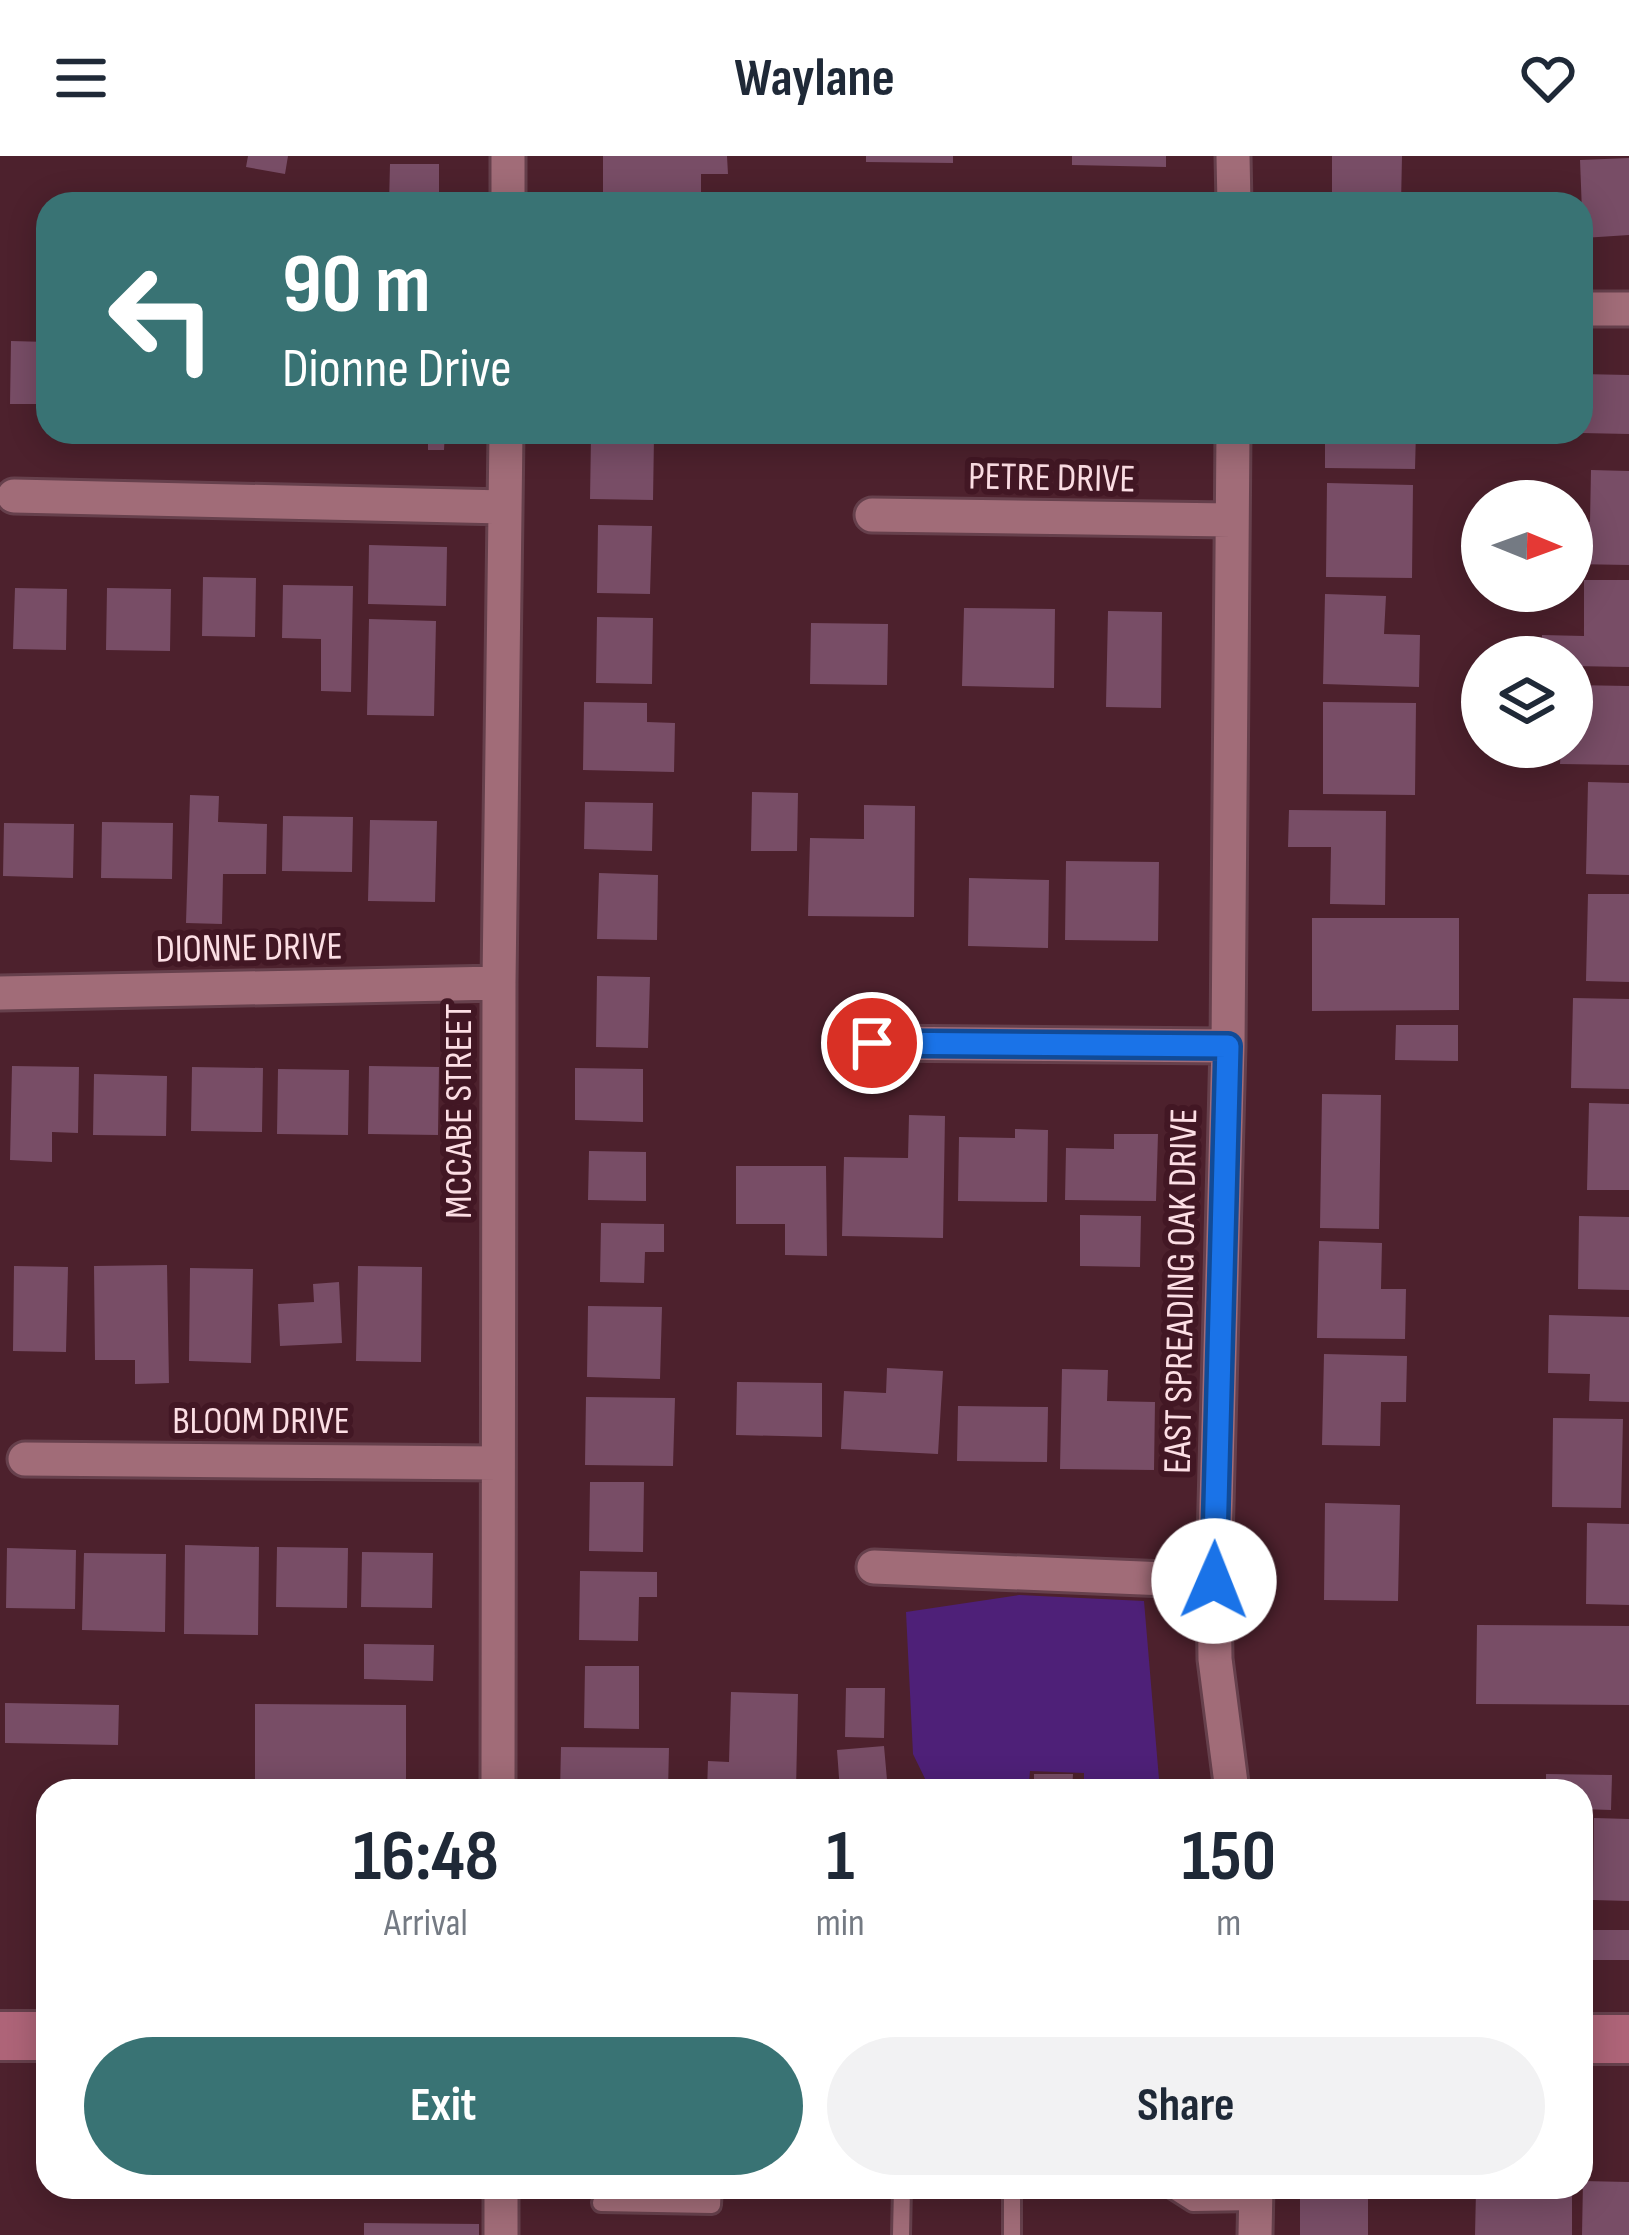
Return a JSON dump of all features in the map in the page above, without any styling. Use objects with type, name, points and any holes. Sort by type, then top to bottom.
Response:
[{"type":"main road","points":[[0,2036],[36,2036]]},
{"type":"main road","points":[[1593,2039],[1629,2039]]},
{"type":"street","points":[[508,156],[508,192]]},
{"type":"street","points":[[1233,156],[1234,192]]},
{"type":"street","points":[[1593,309],[1629,309]]},
{"type":"street","name":"MCCABE STREET","points":[[498,1779],[499,983],[506,444]]},
{"type":"street","name":"EAST SPREADING OAK DRIVE","points":[[1230,1779],[1215,1659],[1214,1581],[1228,1046],[1233,444]]},
{"type":"street","points":[[14,496],[505,507]]},
{"type":"street","name":"PETRE DRIVE","points":[[872,515],[1231,520]]},
{"type":"street","name":"DIONNE DRIVE","points":[[0,993],[499,983]]},
{"type":"street","points":[[872,1043],[1228,1046]]},
{"type":"street","name":"BLOOM DRIVE","points":[[25,1459],[497,1463]]},
{"type":"street","points":[[874,1568],[1214,1581]]},
{"type":"street","points":[[501,2199],[501,2235]]},
{"type":"lane","points":[[601,2203],[712,2205],[712,2199]]},
{"type":"lane","points":[[901,2235],[902,2199]]},
{"type":"lane","points":[[1012,2199],[1012,2235]]},
{"type":"lane","points":[[1186,2199],[1193,2204],[1256,2208]]},
{"type":"shaded area","points":[[1019,1595],[1144,1601],[1159,1779],[1084,1779],[1084,1773],[1030,1771],[1029,1779],[925,1779],[913,1754],[906,1612]]},
{"type":"building","points":[[248,156],[288,156],[285,174],[246,167]]},
{"type":"building","points":[[603,156],[727,156],[728,174],[701,174],[701,192],[603,192]]},
{"type":"building","points":[[866,156],[953,156],[953,163],[866,162]]},
{"type":"building","points":[[1072,156],[1166,156],[1166,167],[1072,165]]},
{"type":"building","points":[[1332,156],[1402,156],[1401,192],[1332,192]]},
{"type":"building","points":[[1629,158],[1629,235],[1593,237],[1593,192],[1581,192],[1580,160]]},
{"type":"building","points":[[390,164],[439,164],[439,192],[389,192]]},
{"type":"building","points":[[11,341],[36,342],[36,404],[10,404]]},
{"type":"building","points":[[1593,374],[1629,375],[1629,434],[1593,433]]},
{"type":"building","points":[[428,444],[444,444],[444,450],[428,450]]},
{"type":"building","points":[[591,444],[654,444],[653,500],[590,499]]},
{"type":"building","points":[[1325,444],[1416,444],[1415,469],[1325,468]]},
{"type":"building","points":[[1591,470],[1629,471],[1629,565],[1593,564]]},
{"type":"building","points":[[1327,483],[1413,485],[1412,578],[1326,577]]},
{"type":"building","points":[[598,525],[652,526],[650,594],[597,593]]},
{"type":"building","points":[[369,545],[447,547],[446,606],[368,604]]},
{"type":"building","points":[[203,577],[256,578],[255,637],[202,636]]},
{"type":"building","points":[[1593,580],[1629,580],[1629,667],[1593,666],[1593,636],[1584,636],[1584,612],[1593,612]]},
{"type":"building","points":[[283,585],[353,586],[351,692],[321,691],[321,639],[282,638]]},
{"type":"building","points":[[15,588],[67,589],[66,650],[13,649]]},
{"type":"building","points":[[107,588],[171,589],[170,651],[106,650]]},
{"type":"building","points":[[1325,594],[1386,596],[1384,634],[1420,635],[1419,687],[1323,684]]},
{"type":"building","points":[[964,608],[1055,609],[1054,688],[962,686]]},
{"type":"building","points":[[1108,611],[1162,612],[1161,708],[1106,707]]},
{"type":"building","points":[[597,617],[653,618],[652,684],[596,683]]},
{"type":"building","points":[[369,619],[436,621],[434,716],[367,715]]},
{"type":"building","points":[[811,623],[888,624],[887,685],[810,684]]},
{"type":"building","points":[[1593,685],[1629,686],[1629,765],[1593,764]]},
{"type":"building","points":[[584,702],[647,703],[647,722],[675,723],[674,772],[583,770]]},
{"type":"building","points":[[1323,702],[1416,703],[1415,795],[1323,794]]},
{"type":"building","points":[[1588,782],[1629,783],[1629,875],[1586,874]]},
{"type":"building","points":[[752,792],[798,793],[797,851],[751,851]]},
{"type":"building","points":[[190,795],[219,796],[218,822],[267,824],[266,874],[223,874],[222,924],[186,923]]},
{"type":"building","points":[[585,802],[653,803],[652,851],[584,849]]},
{"type":"building","points":[[864,805],[915,806],[914,917],[808,916],[810,838],[864,839]]},
{"type":"building","points":[[1289,810],[1386,811],[1385,905],[1330,904],[1331,847],[1288,847]]},
{"type":"building","points":[[283,816],[353,817],[352,872],[282,871]]},
{"type":"building","points":[[370,820],[437,821],[435,902],[368,901]]},
{"type":"building","points":[[102,822],[173,823],[172,879],[101,878]]},
{"type":"building","points":[[4,823],[74,824],[73,878],[3,876]]},
{"type":"building","points":[[1066,861],[1159,862],[1158,941],[1065,940]]},
{"type":"building","points":[[599,873],[658,875],[657,940],[597,939]]},
{"type":"building","points":[[969,878],[1049,880],[1048,948],[968,946]]},
{"type":"building","points":[[1588,894],[1629,894],[1629,982],[1586,981]]},
{"type":"building","points":[[1312,918],[1459,918],[1459,1010],[1312,1011]]},
{"type":"building","points":[[597,976],[650,977],[648,1048],[596,1047]]},
{"type":"building","points":[[1573,998],[1629,999],[1629,1089],[1571,1088]]},
{"type":"building","points":[[1396,1025],[1458,1025],[1458,1061],[1395,1060]]},
{"type":"building","points":[[12,1066],[79,1067],[78,1133],[52,1132],[52,1162],[10,1160]]},
{"type":"building","points":[[369,1066],[439,1067],[438,1135],[368,1134]]},
{"type":"building","points":[[192,1067],[263,1068],[262,1132],[191,1131]]},
{"type":"building","points":[[575,1068],[643,1069],[643,1122],[575,1120]]},
{"type":"building","points":[[278,1069],[349,1070],[348,1135],[277,1134]]},
{"type":"building","points":[[94,1074],[167,1076],[166,1136],[93,1135]]},
{"type":"building","points":[[1322,1094],[1381,1095],[1379,1229],[1320,1228]]},
{"type":"building","points":[[1589,1103],[1629,1104],[1629,1190],[1587,1190]]},
{"type":"building","points":[[909,1115],[945,1116],[943,1238],[842,1236],[844,1157],[908,1158]]},
{"type":"building","points":[[1015,1129],[1048,1130],[1047,1202],[958,1201],[959,1137],[1015,1138]]},
{"type":"building","points":[[1114,1134],[1158,1134],[1156,1201],[1065,1200],[1066,1148],[1114,1149]]},
{"type":"building","points":[[589,1151],[646,1152],[646,1201],[588,1200]]},
{"type":"building","points":[[736,1166],[826,1166],[827,1256],[785,1255],[785,1224],[736,1224]]},
{"type":"building","points":[[1080,1215],[1141,1216],[1140,1267],[1080,1266]]},
{"type":"building","points":[[1579,1216],[1629,1217],[1629,1290],[1578,1289]]},
{"type":"building","points":[[601,1223],[664,1224],[664,1252],[645,1252],[644,1283],[600,1282]]},
{"type":"building","points":[[1319,1241],[1382,1243],[1381,1289],[1406,1289],[1405,1339],[1317,1338]]},
{"type":"building","points":[[167,1265],[169,1383],[135,1384],[135,1360],[95,1360],[94,1266]]},
{"type":"building","points":[[14,1266],[68,1267],[66,1352],[13,1351]]},
{"type":"building","points":[[358,1266],[422,1267],[421,1362],[356,1361]]},
{"type":"building","points":[[190,1268],[253,1269],[251,1363],[189,1361]]},
{"type":"building","points":[[339,1282],[342,1343],[280,1346],[278,1304],[314,1302],[313,1284]]},
{"type":"building","points":[[588,1306],[662,1307],[660,1379],[587,1377]]},
{"type":"building","points":[[1549,1315],[1629,1317],[1629,1402],[1589,1401],[1590,1374],[1548,1373]]},
{"type":"building","points":[[1324,1354],[1407,1356],[1406,1402],[1381,1402],[1380,1446],[1322,1445]]},
{"type":"building","points":[[887,1368],[943,1371],[938,1454],[841,1449],[844,1391],[886,1393]]},
{"type":"building","points":[[1062,1369],[1108,1370],[1107,1401],[1155,1402],[1154,1470],[1060,1469]]},
{"type":"building","points":[[737,1382],[822,1383],[822,1437],[736,1435]]},
{"type":"building","points":[[586,1397],[675,1398],[673,1466],[585,1465]]},
{"type":"building","points":[[958,1406],[1048,1407],[1047,1462],[957,1461]]},
{"type":"building","points":[[1553,1418],[1623,1419],[1621,1508],[1552,1507]]},
{"type":"building","points":[[590,1482],[644,1482],[643,1552],[589,1551]]},
{"type":"building","points":[[1325,1503],[1400,1505],[1398,1601],[1324,1600]]},
{"type":"building","points":[[1587,1523],[1629,1524],[1629,1605],[1586,1604]]},
{"type":"building","points":[[185,1545],[259,1547],[258,1635],[184,1634]]},
{"type":"building","points":[[277,1547],[348,1548],[347,1608],[276,1607]]},
{"type":"building","points":[[7,1548],[76,1550],[75,1609],[6,1608]]},
{"type":"building","points":[[362,1552],[433,1553],[432,1608],[361,1607]]},
{"type":"building","points":[[84,1553],[166,1554],[165,1632],[82,1630]]},
{"type":"building","points":[[580,1571],[657,1572],[657,1597],[639,1597],[638,1641],[579,1640]]},
{"type":"building","points":[[1477,1625],[1629,1626],[1629,1705],[1476,1704]]},
{"type":"building","points":[[364,1644],[434,1645],[433,1681],[364,1679]]},
{"type":"building","points":[[585,1666],[639,1666],[639,1729],[584,1728]]},
{"type":"building","points":[[846,1688],[885,1688],[884,1738],[845,1737]]},
{"type":"building","points":[[731,1692],[798,1694],[796,1779],[707,1779],[708,1761],[729,1762]]},
{"type":"building","points":[[5,1703],[119,1705],[118,1745],[5,1743]]},
{"type":"building","points":[[255,1704],[406,1705],[406,1779],[255,1779]]},
{"type":"building","points":[[884,1746],[887,1779],[839,1779],[837,1750]]},
{"type":"building","points":[[561,1747],[669,1748],[668,1779],[560,1779]]},
{"type":"building","points":[[1034,1774],[1073,1774],[1073,1779],[1034,1779]]},
{"type":"building","points":[[1546,1774],[1612,1775],[1611,1810],[1593,1809],[1593,1779],[1546,1779]]},
{"type":"building","points":[[1594,1818],[1629,1819],[1629,1901],[1593,1900]]},
{"type":"building","points":[[1593,1930],[1629,1930],[1629,1960],[1593,1960]]},
{"type":"building","points":[[1593,2181],[1629,2182],[1629,2235],[1582,2235],[1583,2199],[1593,2199]]},
{"type":"building","points":[[1300,2199],[1368,2199],[1368,2235],[1300,2235]]},
{"type":"building","points":[[1476,2199],[1572,2199],[1572,2235],[1475,2235]]},
{"type":"building","points":[[364,2223],[479,2224],[479,2235],[364,2235]]},
{"type":"route","points":[[872,1043],[1228,1046],[1214,1581]]}]
